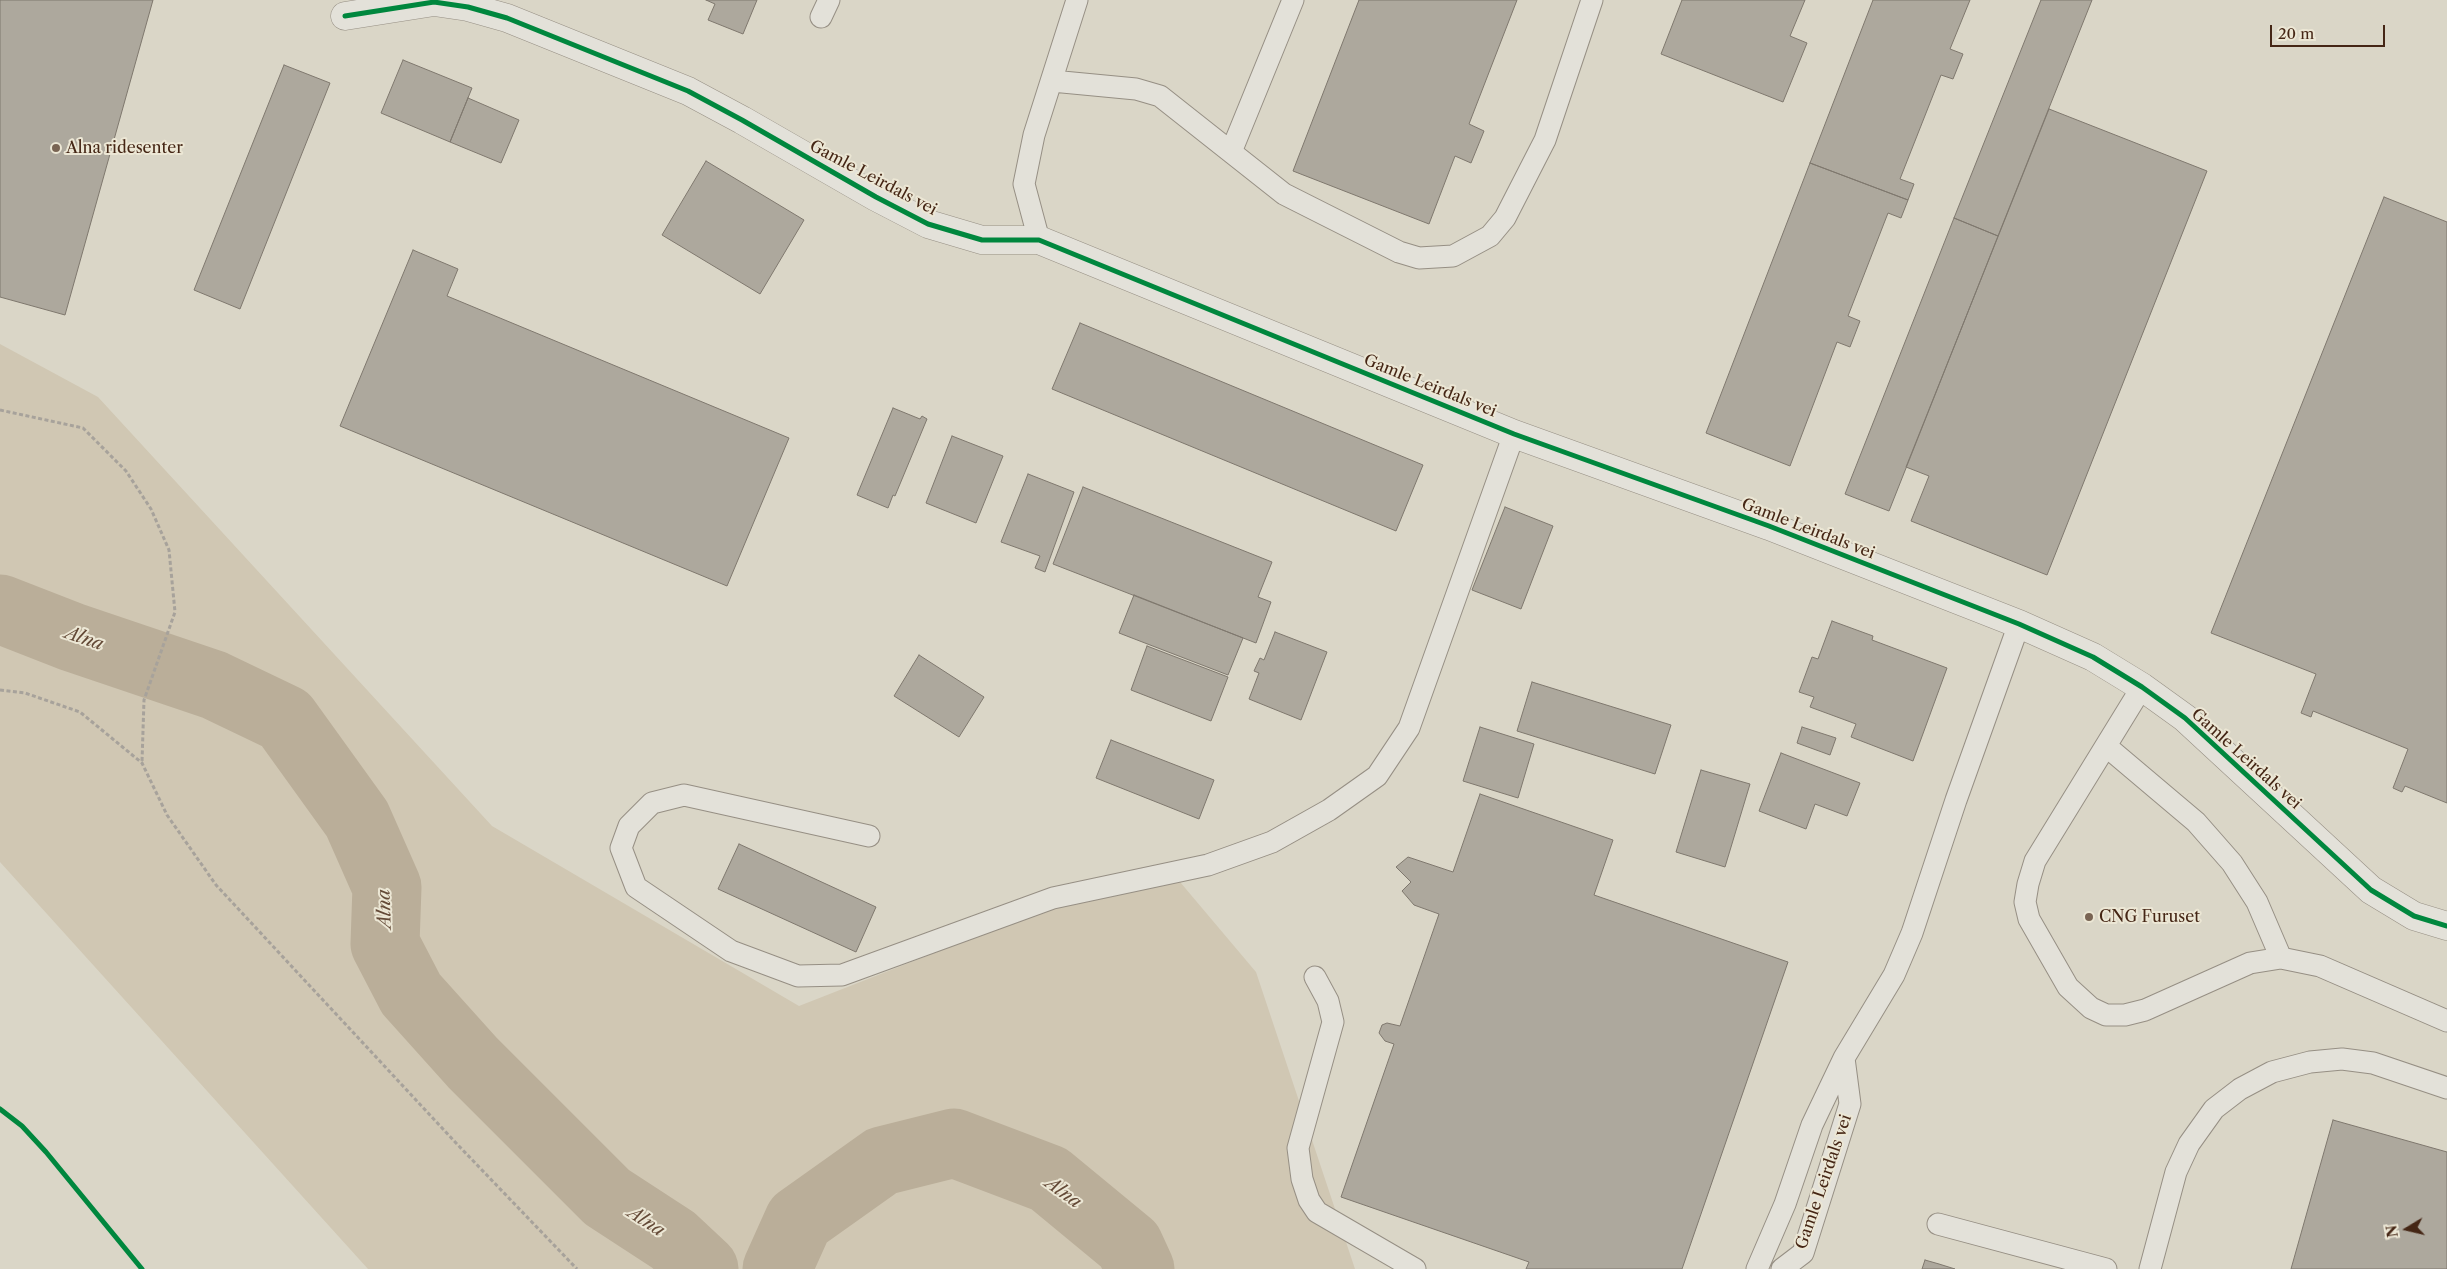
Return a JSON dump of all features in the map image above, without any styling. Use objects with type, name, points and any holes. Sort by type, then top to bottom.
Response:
[{"type":"street","name":"Gamle Leirdals vei","points":[[345,16],[434,2],[468,7],[507,18],[688,91],[876,197],[928,224],[982,240],[1039,240],[1514,434],[1769,526],[2019,624],[2093,657],[2142,687],[2185,718],[2371,890],[2414,916],[2447,926]]},
{"type":"lane","points":[[1039,240],[1024,184],[1034,135],[1077,0]]},
{"type":"lane","points":[[1231,152],[1293,0]]},
{"type":"lane","points":[[1052,81],[1136,89],[1160,96],[1284,194],[1399,252],[1419,258],[1453,256],[1490,236],[1505,218],[1545,140],[1592,0]]},
{"type":"lane","points":[[869,836],[684,795],[652,804],[629,826],[621,848],[636,887],[731,951],[798,976],[816,976],[842,975],[1053,898],[1208,865],[1272,842],[1329,810],[1377,776],[1409,728],[1514,434]]},
{"type":"lane","name":"Gamle Leirdals vei","points":[[1757,1269],[1785,1204],[1812,1125],[1844,1058],[1894,975],[1912,933],[1956,800],[2019,624]]},
{"type":"lane","points":[[2142,687],[2035,861],[2028,884],[2025,902],[2029,919],[2068,987],[2091,1008],[2106,1015],[2125,1015],[2145,1010],[2250,963],[2281,958],[2320,966],[2447,1021]]},
{"type":"lane","points":[[2106,746],[2196,822],[2232,863],[2257,902],[2281,958]]},
{"type":"lane","points":[[1315,977],[1328,1001],[1334,1022],[1298,1148],[1302,1179],[1317,1212],[1414,1269]]},
{"type":"lane","name":"Gamle Leirdals vei","points":[[1782,1269],[1803,1253],[1850,1104],[1844,1058]]},
{"type":"lane","points":[[2150,1269],[2176,1172],[2189,1144],[2214,1110],[2240,1089],[2272,1072],[2310,1062],[2342,1059],[2373,1062],[2447,1088]]},
{"type":"lane","points":[[1938,1224],[2106,1269]]},
{"type":"path","points":[[0,410],[83,428],[126,471],[151,509],[169,550],[175,612],[144,700],[142,763]]},
{"type":"path","points":[[0,690],[26,693],[80,712],[142,763],[167,815],[216,885],[456,1143],[577,1269]]},
{"type":"shaded area","points":[[0,344],[98,397],[492,826],[799,1006],[1164,863],[1256,972],[1355,1269],[368,1269],[0,862]]},
{"type":"building","name":"Alna ridesenter","points":[[0,0],[153,0],[65,315],[0,297]]},
{"type":"building","points":[[706,0],[757,0],[743,34],[708,20],[715,4]]},
{"type":"building","points":[[1359,0],[1517,0],[1469,124],[1484,131],[1471,163],[1455,156],[1429,224],[1293,171]]},
{"type":"building","points":[[1682,0],[1805,0],[1790,36],[1807,43],[1783,102],[1661,54]]},
{"type":"building","points":[[1873,0],[1970,0],[1950,49],[1963,54],[1953,79],[1941,75],[1900,179],[1914,184],[1908,200],[1810,163]]},
{"type":"building","points":[[2041,0],[2092,0],[1998,236],[1954,218]]},
{"type":"building","points":[[403,60],[472,88],[450,142],[381,113]]},
{"type":"building","points":[[284,65],[330,83],[240,309],[194,290]]},
{"type":"building","points":[[468,98],[519,120],[501,163],[450,142]]},
{"type":"building","points":[[2049,109],[2207,171],[2047,575],[1911,521],[1929,476],[1906,467]]},
{"type":"building","points":[[706,161],[804,220],[760,294],[662,235]]},
{"type":"building","points":[[1810,163],[1908,200],[1901,218],[1888,213],[1848,316],[1860,321],[1850,347],[1837,342],[1790,466],[1706,433]]},
{"type":"building","points":[[2384,197],[2447,222],[2447,803],[2405,786],[2402,792],[2393,788],[2408,749],[2313,711],[2311,717],[2301,713],[2316,674],[2211,633]]},
{"type":"building","points":[[1954,218],[1998,236],[1889,511],[1845,494]]},
{"type":"building","points":[[413,250],[458,269],[447,296],[789,438],[727,586],[340,426]]},
{"type":"building","points":[[1080,323],[1423,465],[1396,531],[1052,389]]},
{"type":"building","points":[[893,408],[920,419],[922,416],[927,419],[895,496],[893,495],[888,508],[857,495]]},
{"type":"building","points":[[952,436],[1003,456],[976,523],[926,503]]},
{"type":"building","points":[[1028,474],[1074,492],[1045,572],[1035,568],[1040,556],[1001,542]]},
{"type":"building","points":[[1083,487],[1272,562],[1258,597],[1271,602],[1256,643],[1053,564]]},
{"type":"building","points":[[1505,507],[1553,526],[1521,609],[1472,590]]},
{"type":"building","points":[[1134,595],[1243,638],[1228,675],[1119,633]]},
{"type":"building","points":[[1832,621],[1873,636],[1872,640],[1947,668],[1913,761],[1851,737],[1856,724],[1810,707],[1814,697],[1799,692],[1812,657],[1818,659]]},
{"type":"building","points":[[1275,632],[1327,652],[1301,720],[1249,699],[1259,673],[1254,671],[1260,658],[1264,660]]},
{"type":"building","points":[[1147,646],[1228,677],[1211,721],[1131,690]]},
{"type":"building","points":[[919,655],[984,697],[959,737],[894,696]]},
{"type":"building","points":[[1532,682],[1671,725],[1655,774],[1517,731]]},
{"type":"building","points":[[1480,727],[1534,744],[1518,798],[1463,781]]},
{"type":"building","points":[[1802,727],[1836,738],[1830,755],[1797,743]]},
{"type":"building","points":[[1111,740],[1214,780],[1199,819],[1096,778]]},
{"type":"building","points":[[1781,753],[1860,783],[1847,816],[1815,804],[1806,829],[1759,811]]},
{"type":"building","points":[[1701,770],[1750,784],[1725,867],[1676,852]]},
{"type":"building","points":[[1480,794],[1613,840],[1594,895],[1788,962],[1682,1269],[1526,1269],[1529,1262],[1341,1197],[1394,1044],[1385,1041],[1379,1033],[1382,1025],[1387,1023],[1400,1026],[1439,914],[1414,905],[1402,891],[1411,882],[1396,867],[1408,857],[1453,872]]},
{"type":"building","points":[[739,844],[876,907],[856,952],[718,889]]},
{"type":"building","points":[[2333,1120],[2447,1152],[2447,1269],[2291,1269]]},
{"type":"building","points":[[1925,1260],[1939,1264],[1955,1269],[1922,1269]]},
{"type":"waterway","name":"Alna","points":[[0,609],[72,637],[214,685],[285,719],[357,819],[387,887],[385,944],[411,994],[473,1063],[607,1197],[673,1240],[704,1269]]},
{"type":"waterway","name":"Alna","points":[[777,1269],[799,1220],[882,1161],[954,1143],[1049,1179],[1129,1245],[1140,1269]]},
{"type":"cycle path","points":[[345,16],[434,2],[468,7],[507,18],[688,91],[876,197],[928,224],[982,240],[1039,240],[1514,434],[1769,526],[2019,624],[2093,657],[2142,687],[2185,718],[2371,890],[2414,916],[2447,926]]},
{"type":"cycle path","points":[[0,1109],[22,1126],[46,1152],[142,1269]]},
{"type":"place","name":"Alna ridesenter","points":[[56,148]]},
{"type":"place","name":"CNG Furuset","points":[[2089,917]]}]
